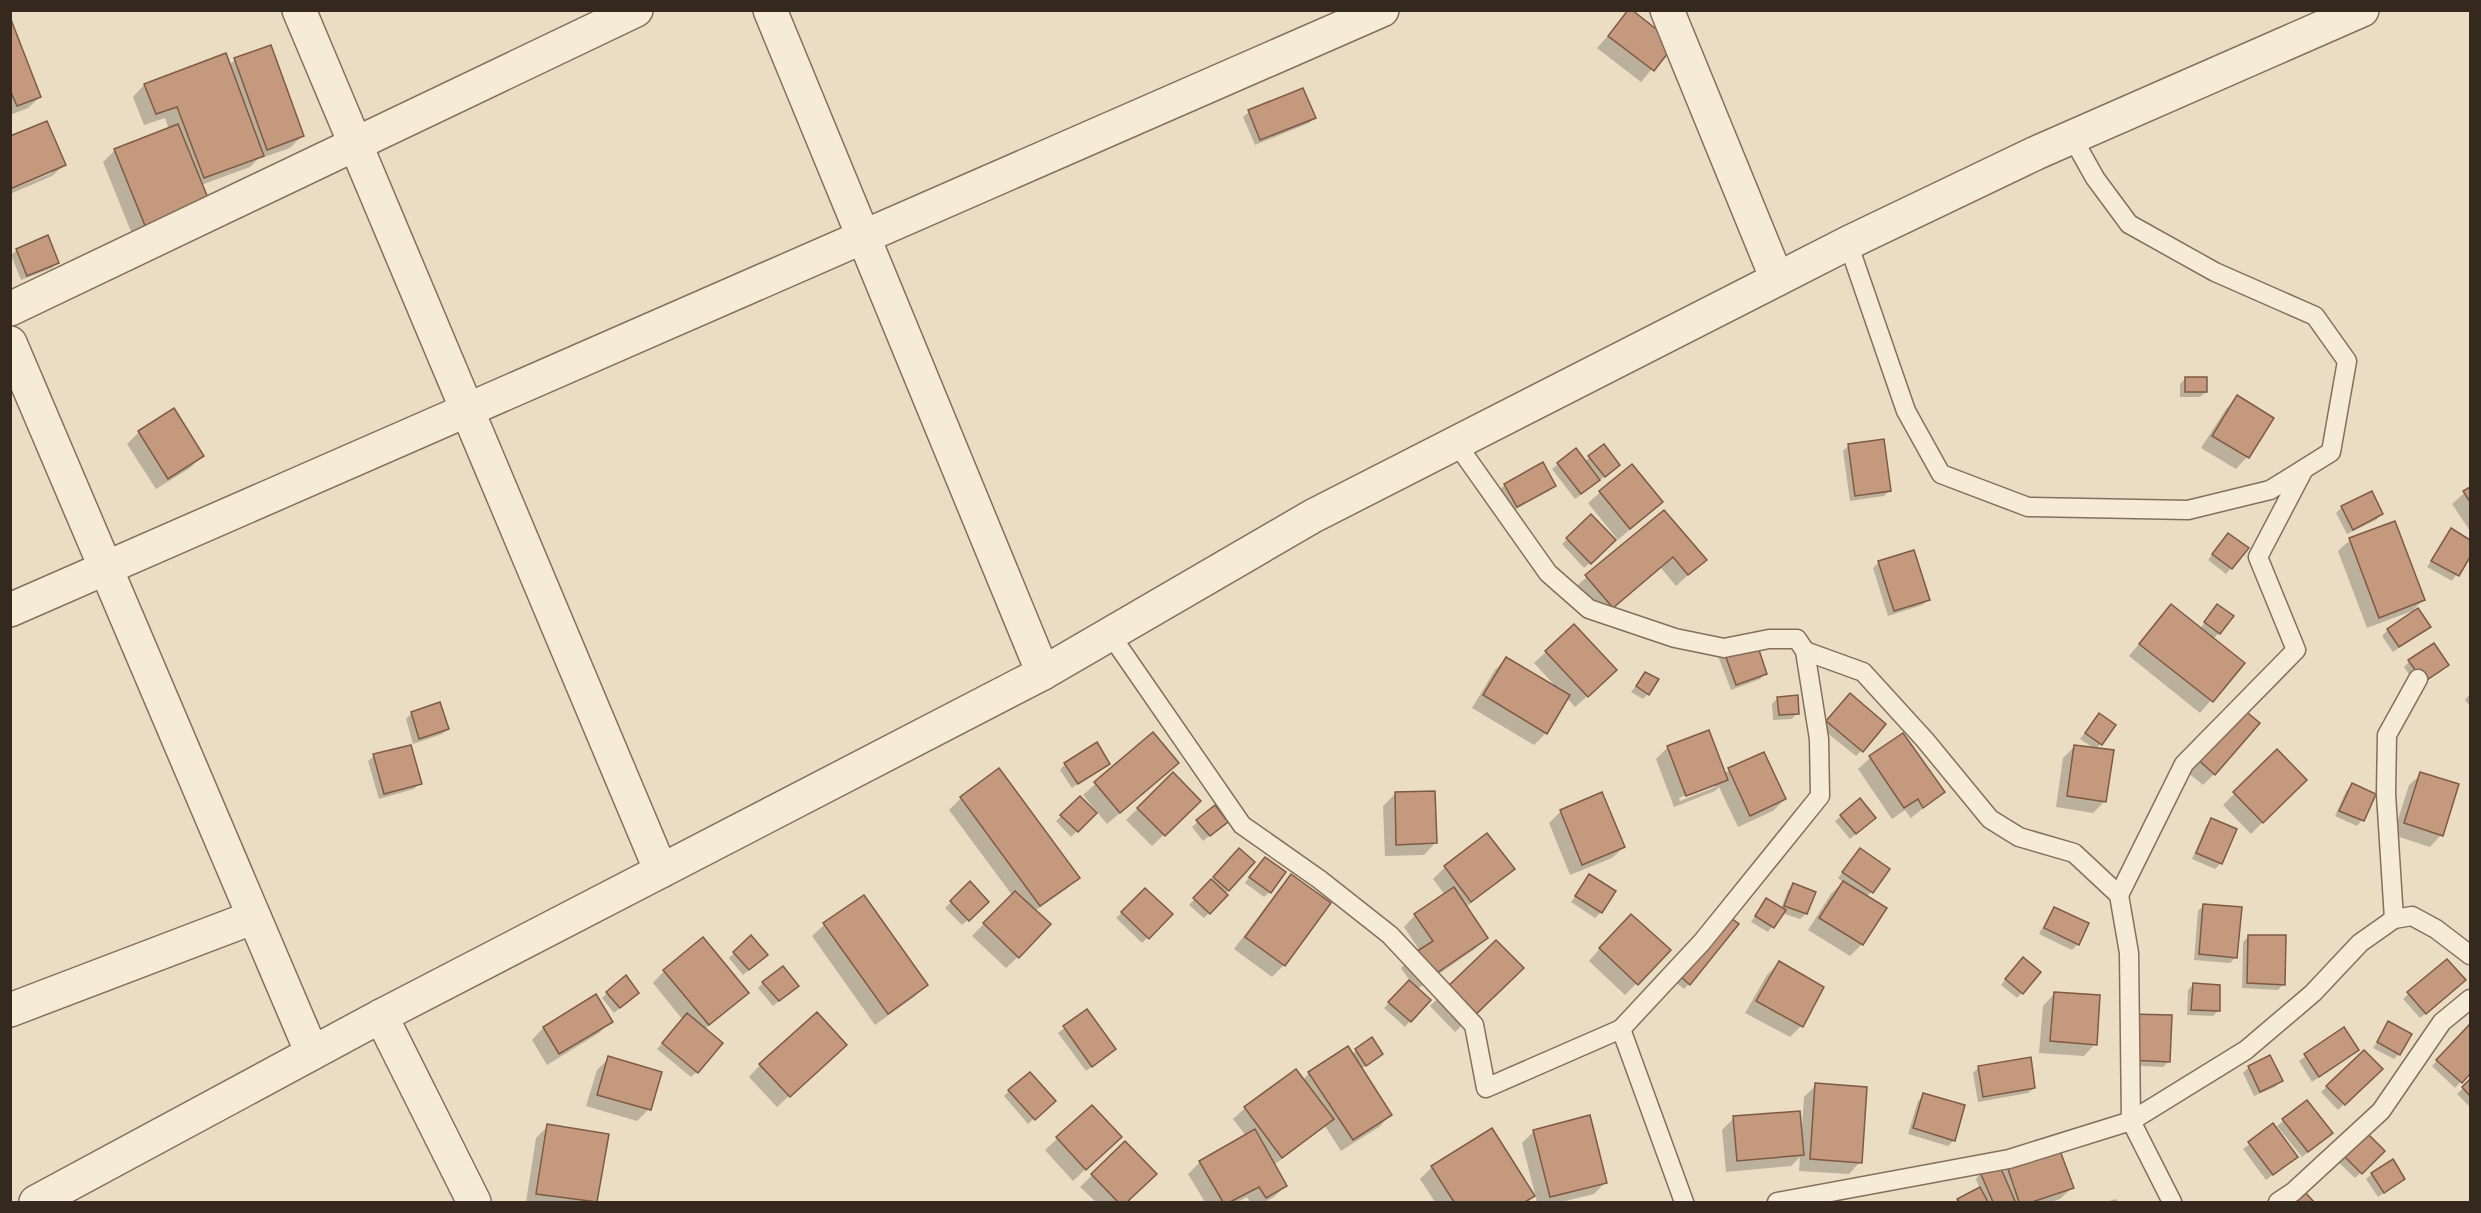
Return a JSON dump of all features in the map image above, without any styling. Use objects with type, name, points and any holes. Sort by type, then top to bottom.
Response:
[{"type":"street","points":[[299,10],[661,871]]},
{"type":"street","points":[[10,309],[636,10]]},
{"type":"street","points":[[770,10],[1043,673]]},
{"type":"street","points":[[10,610],[1382,10]]},
{"type":"street","points":[[1667,10],[1777,279]]},
{"type":"street","points":[[36,1203],[381,1016],[1043,673],[1313,516],[1848,243],[2072,137],[2362,10]]},
{"type":"street","points":[[10,344],[312,1053]]},
{"type":"street","points":[[10,1010],[254,917]]},
{"type":"street","points":[[381,1016],[474,1203]]},
{"type":"lane","points":[[1848,243],[1906,411],[1941,474],[2028,507],[2188,510],[2270,490],[2331,452],[2347,362],[2315,316],[2216,272],[2129,224],[2095,178],[2072,137]]},
{"type":"lane","points":[[1110,634],[1242,825],[1319,879],[1390,935],[1474,1025],[1486,1088],[1621,1029],[1702,942],[1820,796],[1820,739],[1805,651],[1797,639],[1769,639],[1724,648],[1675,638],[1589,609],[1548,573],[1456,443]]},
{"type":"lane","points":[[2172,1203],[2131,1121],[2129,953],[2120,895],[2184,764],[2296,650],[2258,556],[2305,468]]},
{"type":"lane","points":[[1805,651],[1863,672],[1925,740],[1990,819],[2019,837],[2074,853],[2120,895]]},
{"type":"lane","points":[[2394,919],[2386,794],[2387,735],[2418,679]]},
{"type":"lane","points":[[1777,1203],[2009,1159],[2131,1121],[2246,1050],[2313,993],[2360,943],[2394,919],[2412,916],[2436,929],[2470,955]]},
{"type":"lane","points":[[2278,1203],[2381,1111],[2442,1022],[2470,999]]},
{"type":"lane","points":[[1621,1029],[1684,1203]]},
{"type":"building","points":[[1628,10],[1632,10],[1675,44],[1654,71],[1608,36]]},
{"type":"building","points":[[10,17],[41,97],[17,106],[10,90]]},
{"type":"building","points":[[271,45],[304,136],[267,150],[234,58]]},
{"type":"building","points":[[226,53],[264,156],[204,178],[177,107],[156,114],[144,84]]},
{"type":"building","points":[[1303,88],[1316,118],[1260,140],[1248,110]]},
{"type":"building","points":[[47,121],[66,165],[10,189],[10,136]]},
{"type":"building","points":[[178,124],[210,203],[146,228],[114,149]]},
{"type":"building","points":[[48,235],[59,263],[27,276],[16,249]]},
{"type":"building","points":[[2185,377],[2207,377],[2207,392],[2185,392]]},
{"type":"building","points":[[2237,395],[2274,418],[2249,458],[2212,436]]},
{"type":"building","points":[[174,408],[204,456],[168,479],[138,431]]},
{"type":"building","points":[[1884,439],[1891,491],[1855,496],[1848,444]]},
{"type":"building","points":[[1604,444],[1620,465],[1605,477],[1588,456]]},
{"type":"building","points":[[1576,448],[1600,480],[1581,494],[1557,463]]},
{"type":"building","points":[[1543,462],[1556,486],[1517,507],[1504,484]]},
{"type":"building","points":[[1632,464],[1663,502],[1630,529],[1599,491]]},
{"type":"building","points":[[2470,487],[2470,502],[2463,491]]},
{"type":"building","points":[[2372,491],[2383,514],[2353,530],[2341,506]]},
{"type":"building","points":[[1664,510],[1707,560],[1688,575],[1673,557],[1613,608],[1585,575]]},
{"type":"building","points":[[1591,514],[1616,540],[1591,564],[1566,538]]},
{"type":"building","points":[[2395,521],[2425,600],[2379,618],[2349,538]]},
{"type":"building","points":[[2451,528],[2470,540],[2470,557],[2459,576],[2431,561]]},
{"type":"building","points":[[2228,533],[2249,548],[2232,569],[2212,554]]},
{"type":"building","points":[[1914,550],[1930,600],[1894,611],[1878,561]]},
{"type":"building","points":[[2171,604],[2245,663],[2213,702],[2139,644]]},
{"type":"building","points":[[2217,604],[2234,616],[2220,634],[2204,622]]},
{"type":"building","points":[[2418,608],[2431,627],[2399,647],[2387,629]]},
{"type":"building","points":[[1574,624],[1617,670],[1588,697],[1545,651]]},
{"type":"building","points":[[1755,638],[1767,674],[1736,685],[1723,649]]},
{"type":"building","points":[[2434,643],[2449,665],[2424,682],[2408,660]]},
{"type":"building","points":[[1506,657],[1570,695],[1547,734],[1483,695]]},
{"type":"building","points":[[1645,672],[1659,679],[1649,695],[1636,686]]},
{"type":"building","points":[[1850,693],[1886,724],[1863,752],[1826,721]]},
{"type":"building","points":[[1798,695],[1799,714],[1779,715],[1777,697]]},
{"type":"building","points":[[440,702],[449,729],[419,739],[411,712]]},
{"type":"building","points":[[2237,704],[2260,723],[2215,775],[2193,755]]},
{"type":"building","points":[[2099,713],[2116,725],[2102,745],[2085,733]]},
{"type":"building","points":[[1709,730],[1728,780],[1686,796],[1667,746]]},
{"type":"building","points":[[1153,732],[1179,763],[1120,813],[1094,782]]},
{"type":"building","points":[[1903,733],[1945,792],[1923,808],[1918,799],[1904,808],[1869,756]]},
{"type":"building","points":[[1097,742],[1110,764],[1078,784],[1064,763]]},
{"type":"building","points":[[411,745],[422,784],[384,794],[373,754]]},
{"type":"building","points":[[2074,745],[2114,750],[2106,802],[2067,796]]},
{"type":"building","points":[[2277,749],[2307,780],[2263,823],[2233,792]]},
{"type":"building","points":[[1764,752],[1786,799],[1750,816],[1728,768]]},
{"type":"building","points":[[999,768],[1080,878],[1040,906],[960,797]]},
{"type":"building","points":[[1173,772],[1201,801],[1165,836],[1137,808]]},
{"type":"building","points":[[2420,772],[2459,784],[2443,836],[2404,823]]},
{"type":"building","points":[[2352,783],[2376,794],[2364,821],[2339,811]]},
{"type":"building","points":[[1435,791],[1437,843],[1396,845],[1395,792]]},
{"type":"building","points":[[1602,792],[1625,847],[1582,865],[1560,810]]},
{"type":"building","points":[[1080,796],[1097,813],[1078,832],[1060,815]]},
{"type":"building","points":[[1860,798],[1876,818],[1856,834],[1840,815]]},
{"type":"building","points":[[1215,805],[1228,822],[1210,836],[1196,820]]},
{"type":"building","points":[[2211,818],[2237,829],[2222,864],[2196,853]]},
{"type":"building","points":[[1487,833],[1515,869],[1471,902],[1444,866]]},
{"type":"building","points":[[1239,848],[1255,862],[1229,891],[1213,877]]},
{"type":"building","points":[[1860,848],[1890,869],[1873,893],[1842,872]]},
{"type":"building","points":[[1265,857],[1286,872],[1271,893],[1249,877]]},
{"type":"building","points":[[1291,874],[1331,903],[1285,966],[1245,937]]},
{"type":"building","points":[[1589,874],[1616,891],[1602,913],[1575,896]]},
{"type":"building","points":[[1211,879],[1228,895],[1210,914],[1193,898]]},
{"type":"building","points":[[970,881],[989,902],[969,921],[950,901]]},
{"type":"building","points":[[1843,881],[1887,908],[1863,945],[1819,918]]},
{"type":"building","points":[[1793,883],[1816,892],[1807,914],[1784,906]]},
{"type":"building","points":[[1454,887],[1488,938],[1428,979],[1411,955],[1433,941],[1414,914]]},
{"type":"building","points":[[1145,888],[1173,914],[1149,939],[1121,912]]},
{"type":"building","points":[[1015,891],[1051,924],[1019,958],[983,923]]},
{"type":"building","points":[[864,895],[928,985],[888,1014],[823,923]]},
{"type":"building","points":[[1766,898],[1786,910],[1774,928],[1755,916]]},
{"type":"building","points":[[2203,904],[2242,907],[2237,958],[2199,954]]},
{"type":"building","points":[[2054,907],[2089,923],[2079,945],[2044,928]]},
{"type":"building","points":[[1719,909],[1739,924],[1690,985],[1671,968]]},
{"type":"building","points":[[1631,914],[1671,950],[1638,985],[1599,948]]},
{"type":"building","points":[[751,935],[768,955],[749,970],[733,952]]},
{"type":"building","points":[[2248,935],[2286,935],[2285,985],[2247,983]]},
{"type":"building","points":[[703,937],[749,993],[709,1025],[663,970]]},
{"type":"building","points":[[1496,940],[1524,968],[1468,1022],[1440,994]]},
{"type":"building","points":[[2023,957],[2041,972],[2023,994],[2005,979]]},
{"type":"building","points":[[2447,959],[2466,980],[2426,1014],[2407,992]]},
{"type":"building","points":[[1779,961],[1824,987],[1803,1027],[1756,1001]]},
{"type":"building","points":[[783,966],[799,986],[779,1001],[762,982]]},
{"type":"building","points":[[626,975],[639,993],[620,1008],[606,992]]},
{"type":"building","points":[[1409,980],[1431,1000],[1411,1022],[1388,1002]]},
{"type":"building","points":[[2193,983],[2220,985],[2220,1011],[2191,1010]]},
{"type":"building","points":[[2054,992],[2100,995],[2097,1045],[2050,1041]]},
{"type":"building","points":[[596,994],[613,1022],[559,1054],[543,1027]]},
{"type":"building","points":[[1087,1009],[1116,1049],[1092,1067],[1063,1026]]},
{"type":"building","points":[[817,1012],[847,1045],[790,1097],[759,1064]]},
{"type":"building","points":[[687,1013],[723,1043],[698,1073],[662,1043]]},
{"type":"building","points":[[2129,1014],[2172,1015],[2170,1062],[2129,1060]]},
{"type":"building","points":[[2388,1021],[2412,1034],[2400,1055],[2377,1042]]},
{"type":"building","points":[[2470,1024],[2470,1074],[2462,1083],[2436,1060]]},
{"type":"building","points":[[2344,1027],[2359,1050],[2319,1077],[2304,1054]]},
{"type":"building","points":[[1372,1037],[1383,1054],[1366,1066],[1355,1049]]},
{"type":"building","points":[[1348,1046],[1392,1115],[1353,1140],[1308,1072]]},
{"type":"building","points":[[2364,1050],[2383,1069],[2345,1105],[2326,1086]]},
{"type":"building","points":[[2270,1055],[2283,1081],[2260,1092],[2248,1066]]},
{"type":"building","points":[[608,1056],[662,1072],[651,1110],[597,1095]]},
{"type":"building","points":[[2031,1057],[2035,1088],[1983,1097],[1978,1066]]},
{"type":"building","points":[[1296,1069],[1334,1119],[1282,1158],[1244,1107]]},
{"type":"building","points":[[1030,1072],[1056,1101],[1035,1120],[1008,1090]]},
{"type":"building","points":[[2470,1079],[2470,1096],[2462,1087]]},
{"type":"building","points":[[1815,1083],[1867,1087],[1862,1163],[1810,1159]]},
{"type":"building","points":[[1923,1093],[1965,1105],[1955,1141],[1913,1128]]},
{"type":"building","points":[[2307,1100],[2333,1133],[2308,1152],[2282,1119]]},
{"type":"building","points":[[1092,1105],[1122,1137],[1086,1170],[1056,1137]]},
{"type":"building","points":[[1800,1111],[1804,1155],[1737,1161],[1733,1116]]},
{"type":"building","points":[[1590,1115],[1607,1183],[1550,1197],[1533,1130]]},
{"type":"building","points":[[2273,1123],[2298,1157],[2273,1175],[2248,1142]]},
{"type":"building","points":[[547,1124],[609,1134],[597,1202],[536,1194]]},
{"type":"building","points":[[1492,1128],[1535,1196],[1525,1202],[1454,1202],[1431,1166]]},
{"type":"building","points":[[1255,1129],[1287,1186],[1266,1198],[1259,1187],[1230,1202],[1223,1202],[1199,1161]]},
{"type":"building","points":[[2363,1129],[2385,1151],[2362,1174],[2340,1152]]},
{"type":"building","points":[[1125,1141],[1157,1174],[1127,1202],[1118,1202],[1091,1174]]},
{"type":"building","points":[[2059,1148],[2074,1188],[2032,1202],[2019,1202],[2007,1166]]},
{"type":"building","points":[[2393,1159],[2405,1179],[2384,1193],[2371,1173]]},
{"type":"building","points":[[1999,1164],[2015,1201],[1993,1202],[1980,1172]]},
{"type":"building","points":[[1980,1187],[1988,1202],[1959,1202],[1957,1199]]},
{"type":"building","points":[[2304,1191],[2314,1202],[2290,1202]]}]
